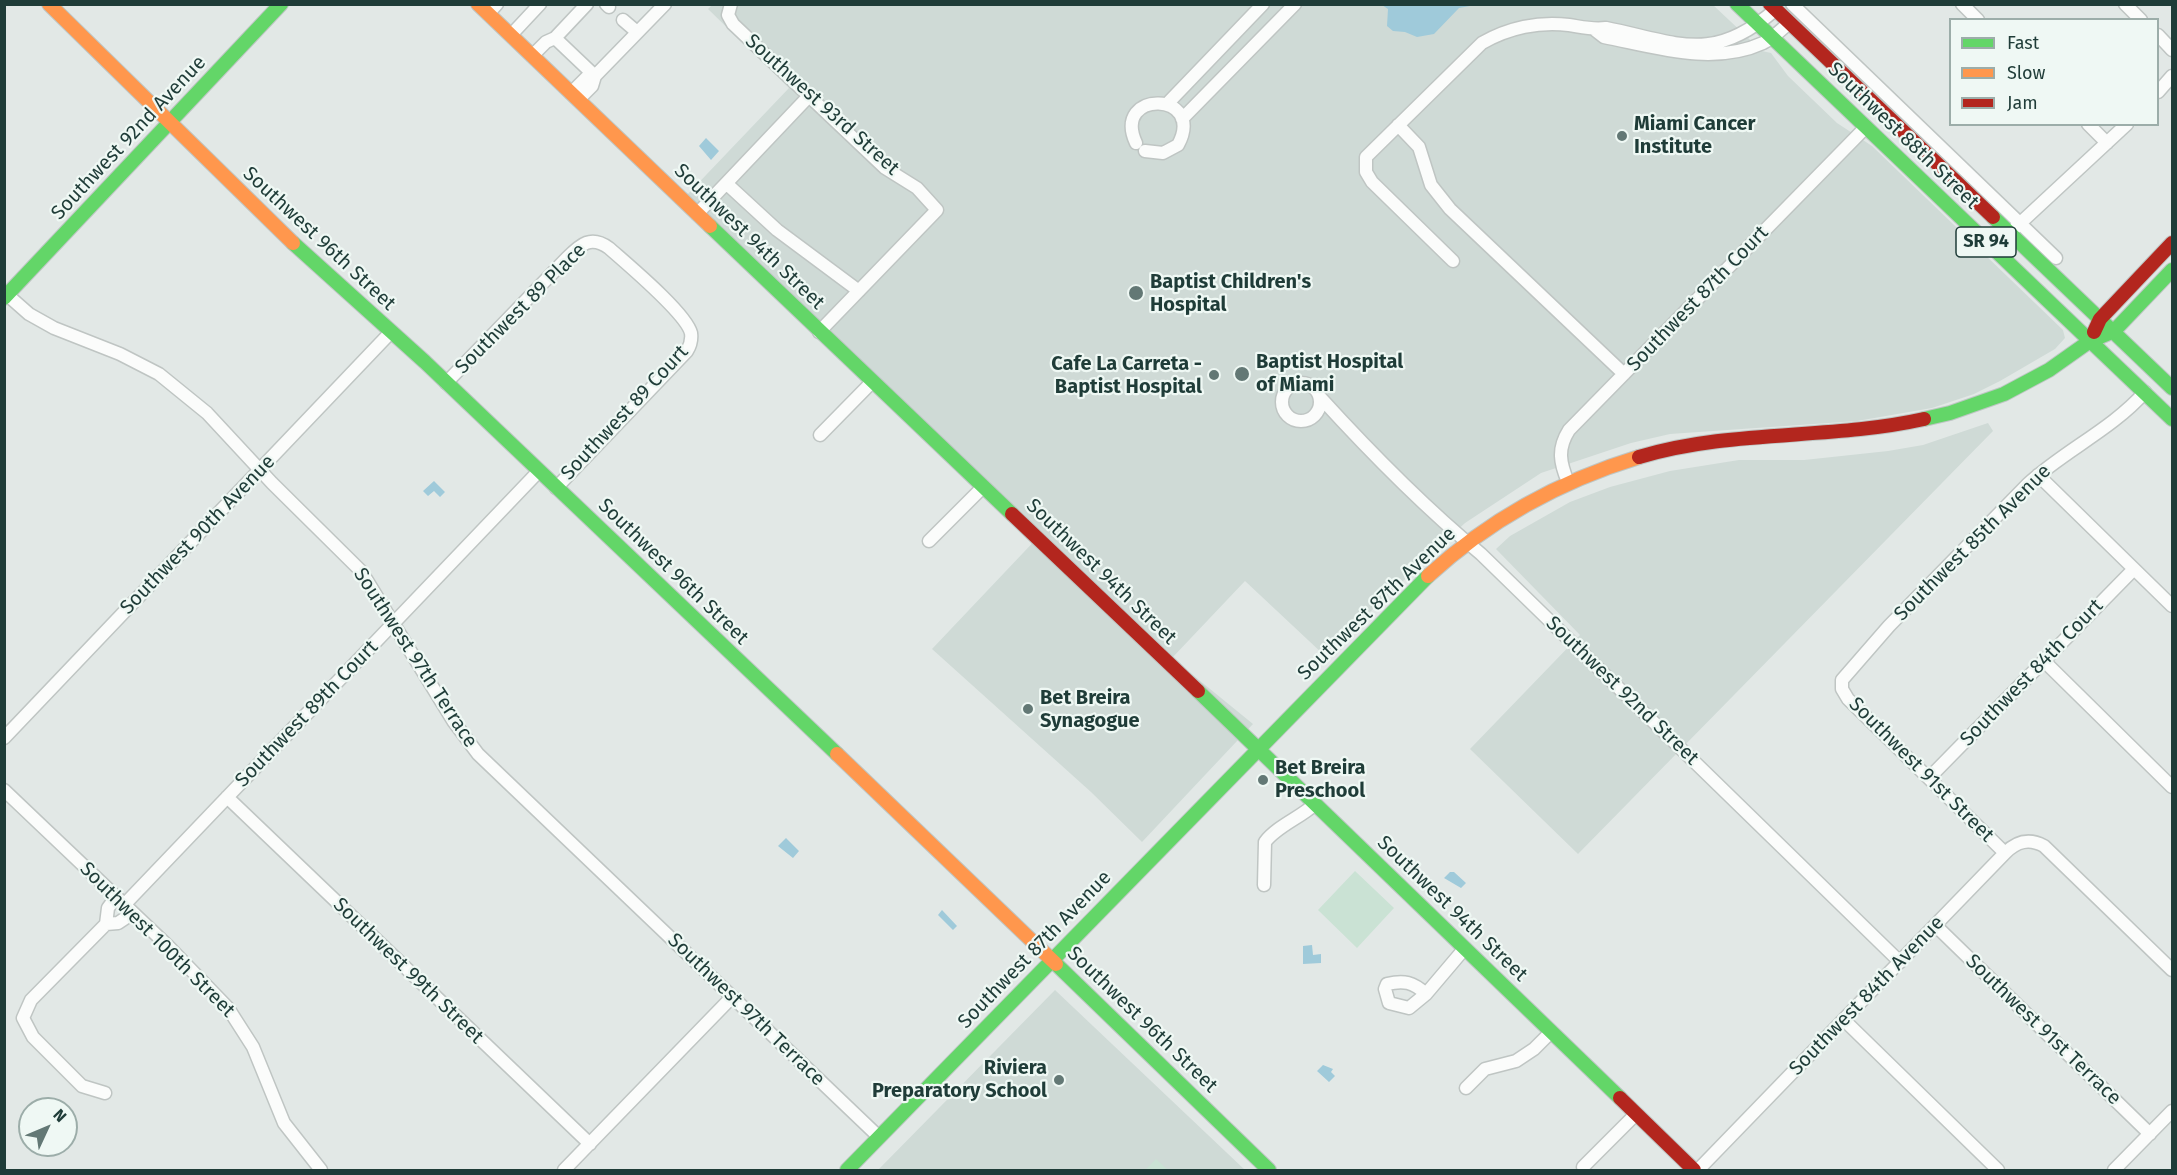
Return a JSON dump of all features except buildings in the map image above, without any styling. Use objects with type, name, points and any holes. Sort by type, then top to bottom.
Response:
[{"type":"street","name":"Southwest 96th Street","points":[[49,4],[170,122],[182,138],[318,268],[446,383],[1052,960],[1269,1170]]},
{"type":"street","name":"Southwest 92nd Avenue","points":[[6,295],[281,4]]},
{"type":"street","points":[[511,35],[540,4]]},
{"type":"street","points":[[535,58],[555,44],[555,38],[587,4]]},
{"type":"street","points":[[574,96],[592,86],[595,76],[665,4]]},
{"type":"street","name":"Southwest 93rd Street","points":[[731,4],[728,15],[733,24],[885,168],[917,188],[938,210],[859,291]]},
{"type":"street","points":[[1167,104],[1263,4]]},
{"type":"street","points":[[1182,119],[1295,4]]},
{"type":"street","name":"Southwest 88th Street","points":[[1737,4],[2172,419]]},
{"type":"street","name":"Southwest 88th Street","points":[[1792,4],[2056,258]]},
{"type":"street","points":[[1962,4],[1976,18]]},
{"type":"street","points":[[2125,4],[2139,18]]},
{"type":"street","points":[[1453,261],[1376,186],[1366,171],[1366,157],[1467,55],[1501,33],[1546,24],[1595,30],[1606,28],[1684,44],[1706,45],[1728,41],[1758,24],[1772,7]]},
{"type":"street","name":"Southwest 88th Street","points":[[1772,7],[2172,388]]},
{"type":"street","name":"Southwest 94th Street","points":[[488,8],[511,35],[819,332],[1696,1170]]},
{"type":"street","points":[[623,20],[637,32]]},
{"type":"street","points":[[1595,30],[1604,37],[1691,54],[1757,45],[1772,38],[1789,23]]},
{"type":"street","points":[[2159,37],[2172,50]]},
{"type":"street","points":[[555,38],[595,76]]},
{"type":"street","points":[[2159,90],[2172,76]]},
{"type":"street","points":[[697,214],[809,96]]},
{"type":"street","points":[[1151,103],[1167,104],[1182,119],[1184,128],[1178,144],[1163,153],[1141,147],[1132,127],[1137,112],[1151,103]]},
{"type":"street","points":[[1398,125],[1419,147],[1431,185],[1450,209],[1624,374]]},
{"type":"street","points":[[2090,126],[2108,143]]},
{"type":"street","points":[[2010,233],[2066,178],[2125,126]]},
{"type":"street","name":"Southwest 87th Court","points":[[1568,482],[1560,460],[1564,437],[1865,128]]},
{"type":"street","points":[[727,184],[782,234],[844,277],[859,291],[819,332]]},
{"type":"street","name":"Southwest 89 Place","points":[[446,383],[575,250],[587,242],[597,241],[609,248],[678,312],[692,338]]},
{"type":"street","points":[[2090,341],[2100,319],[2172,243]]},
{"type":"street","name":"Southwest 87th Avenue","points":[[847,1170],[1405,598],[1467,542],[1517,508],[1568,482],[1622,461],[1686,445],[1730,439],[1869,430],[1950,413],[1993,399],[2028,382],[2090,341],[2114,331],[2172,270]]},
{"type":"street","name":"Southwest 97th Terrace","points":[[6,295],[29,314],[54,328],[120,354],[170,382],[214,419],[259,470],[361,571],[374,588],[393,625],[454,722],[478,754],[879,1137]]},
{"type":"street","name":"Southwest 90th Avenue","points":[[4,738],[391,332]]},
{"type":"street","name":"Southwest 89 Court","points":[[556,488],[687,351],[692,338]]},
{"type":"street","points":[[820,435],[872,382]]},
{"type":"street","points":[[1299,383],[1311,386],[1319,396],[1320,403],[1315,415],[1304,421],[1292,419],[1284,411],[1281,399],[1287,388],[1299,383]]},
{"type":"street","name":"Southwest 85th Avenue","points":[[1841,684],[1843,675],[2038,475],[2125,414],[2145,392]]},
{"type":"street","name":"Southwest 92nd Street","points":[[1319,396],[1342,423],[1448,527],[1467,542],[1900,962]]},
{"type":"street","name":"Southwest 92nd Street","points":[[1315,415],[1342,423]]},
{"type":"street","name":"Southwest 89th Court","points":[[125,905],[538,471]]},
{"type":"street","points":[[2038,475],[2172,606]]},
{"type":"street","points":[[929,541],[983,487]]},
{"type":"street","name":"Southwest 84th Court","points":[[1929,778],[2134,568]]},
{"type":"street","points":[[2043,661],[2172,787]]},
{"type":"street","name":"Southwest 91st Street","points":[[1841,684],[1848,699],[2005,853]]},
{"type":"street","name":"Southwest 100th Street","points":[[4,790],[199,976],[236,1017],[254,1047],[284,1123],[301,1148],[321,1170]]},
{"type":"street","name":"Southwest 99th Street","points":[[227,797],[590,1144]]},
{"type":"street","points":[[1264,885],[1265,842],[1278,829],[1299,818],[1315,804]]},
{"type":"street","name":"Southwest 84th Avenue","points":[[1696,1170],[2005,853],[2023,841],[2044,846],[2172,970]]},
{"type":"street","points":[[106,924],[118,923],[125,905]]},
{"type":"street","points":[[105,1093],[82,1086],[33,1037],[24,1023],[23,1014],[31,1000],[106,924],[108,908],[125,905]]},
{"type":"street","name":"Southwest 91st Terrace","points":[[1936,926],[2150,1134]]},
{"type":"street","points":[[1426,994],[1465,948]]},
{"type":"street","points":[[564,1170],[732,997]]},
{"type":"street","points":[[1844,1020],[1998,1170]]},
{"type":"street","points":[[1466,1088],[1485,1069],[1516,1061],[1534,1049],[1551,1032]]},
{"type":"street","points":[[2114,1170],[2172,1111]]},
{"type":"street","points":[[1582,1167],[1636,1114]]},
{"type":"shaded area","name":"Baptist Hospital of Miami","points":[[712,5],[1713,5],[1762,51],[1771,53],[1788,76],[1837,123],[1872,146],[2063,330],[2065,338],[2055,349],[2000,381],[1974,394],[1932,408],[1857,421],[1670,434],[1631,443],[1541,473],[1465,523],[1324,655],[1245,581],[1172,658],[1253,724],[1142,842],[1091,792],[932,649],[1041,534],[686,196],[789,88],[708,9]]},
{"type":"shaded area","points":[[1988,423],[1993,431],[1578,854],[1470,749],[1580,635],[1496,549],[1510,536],[1570,502],[1610,487],[1670,471],[1739,460],[1804,460],[1888,451],[1923,445]]},
{"type":"shaded area","name":"Riviera Preparatory School","points":[[1055,990],[1245,1170],[878,1170]]},
{"type":"green space","points":[[1355,871],[1394,908],[1357,948],[1318,910]]},
{"type":"green space","points":[[1156,1159],[1168,1170],[1145,1170]]},
{"type":"water","points":[[1382,5],[1475,5],[1459,8],[1434,34],[1417,37],[1405,32],[1393,31],[1387,26],[1388,9]]},
{"type":"water","points":[[706,138],[719,151],[711,160],[699,146]]},
{"type":"water","points":[[434,481],[445,492],[440,497],[434,491],[428,496],[423,491]]},
{"type":"water","points":[[786,838],[799,851],[793,858],[778,846]]},
{"type":"water","points":[[1450,872],[1454,872],[1466,883],[1461,888],[1444,878]]},
{"type":"water","points":[[942,910],[957,926],[953,930],[938,915]]},
{"type":"water","points":[[1312,945],[1313,955],[1321,954],[1321,963],[1303,964],[1303,946]]},
{"type":"water","points":[[1323,1065],[1333,1069],[1331,1072],[1335,1076],[1329,1082],[1317,1071]]},
{"type":"traffic: fast","points":[[4,298],[281,4]]},
{"type":"traffic: fast","points":[[1737,4],[2172,419]]},
{"type":"traffic: fast","points":[[1993,217],[2172,388]]},
{"type":"traffic: fast","points":[[710,226],[1012,514]]},
{"type":"traffic: fast","points":[[293,243],[425,362],[837,754]]},
{"type":"traffic: fast","points":[[1924,419],[1950,413],[2004,394],[2049,370],[2090,341],[2114,331],[2172,270]]},
{"type":"traffic: fast","points":[[847,1170],[1428,576]]},
{"type":"traffic: fast","points":[[1198,691],[1620,1098]]},
{"type":"traffic: fast","points":[[1056,964],[1269,1170]]},
{"type":"traffic: slow","points":[[49,4],[293,243]]},
{"type":"traffic: slow","points":[[478,4],[710,226]]},
{"type":"traffic: slow","points":[[1428,576],[1476,537],[1527,504],[1581,478],[1639,457]]},
{"type":"traffic: slow","points":[[837,754],[1056,964]]},
{"type":"traffic: jam","points":[[1770,4],[1993,217]]},
{"type":"traffic: jam","points":[[2094,332],[2100,319],[2172,243]]},
{"type":"traffic: jam","points":[[1639,457],[1710,442],[1853,430],[1924,419]]},
{"type":"traffic: jam","points":[[1012,514],[1198,691]]},
{"type":"traffic: jam","points":[[1620,1098],[1694,1170]]},
{"type":"place","name":"Miami Cancer Institute","points":[[1622,136]]},
{"type":"place","name":"Baptist Children's Hospital","points":[[1136,293]]},
{"type":"place","name":"Baptist Hospital of Miami","points":[[1242,374]]},
{"type":"place","name":"Cafe La Carreta - Baptist Hospital","points":[[1214,375]]},
{"type":"place","name":"Bet Breira Synagogue","points":[[1028,709]]},
{"type":"place","name":"Bet Breira Preschool","points":[[1263,780]]},
{"type":"place","name":"Riviera Preparatory School","points":[[1059,1080]]}]
